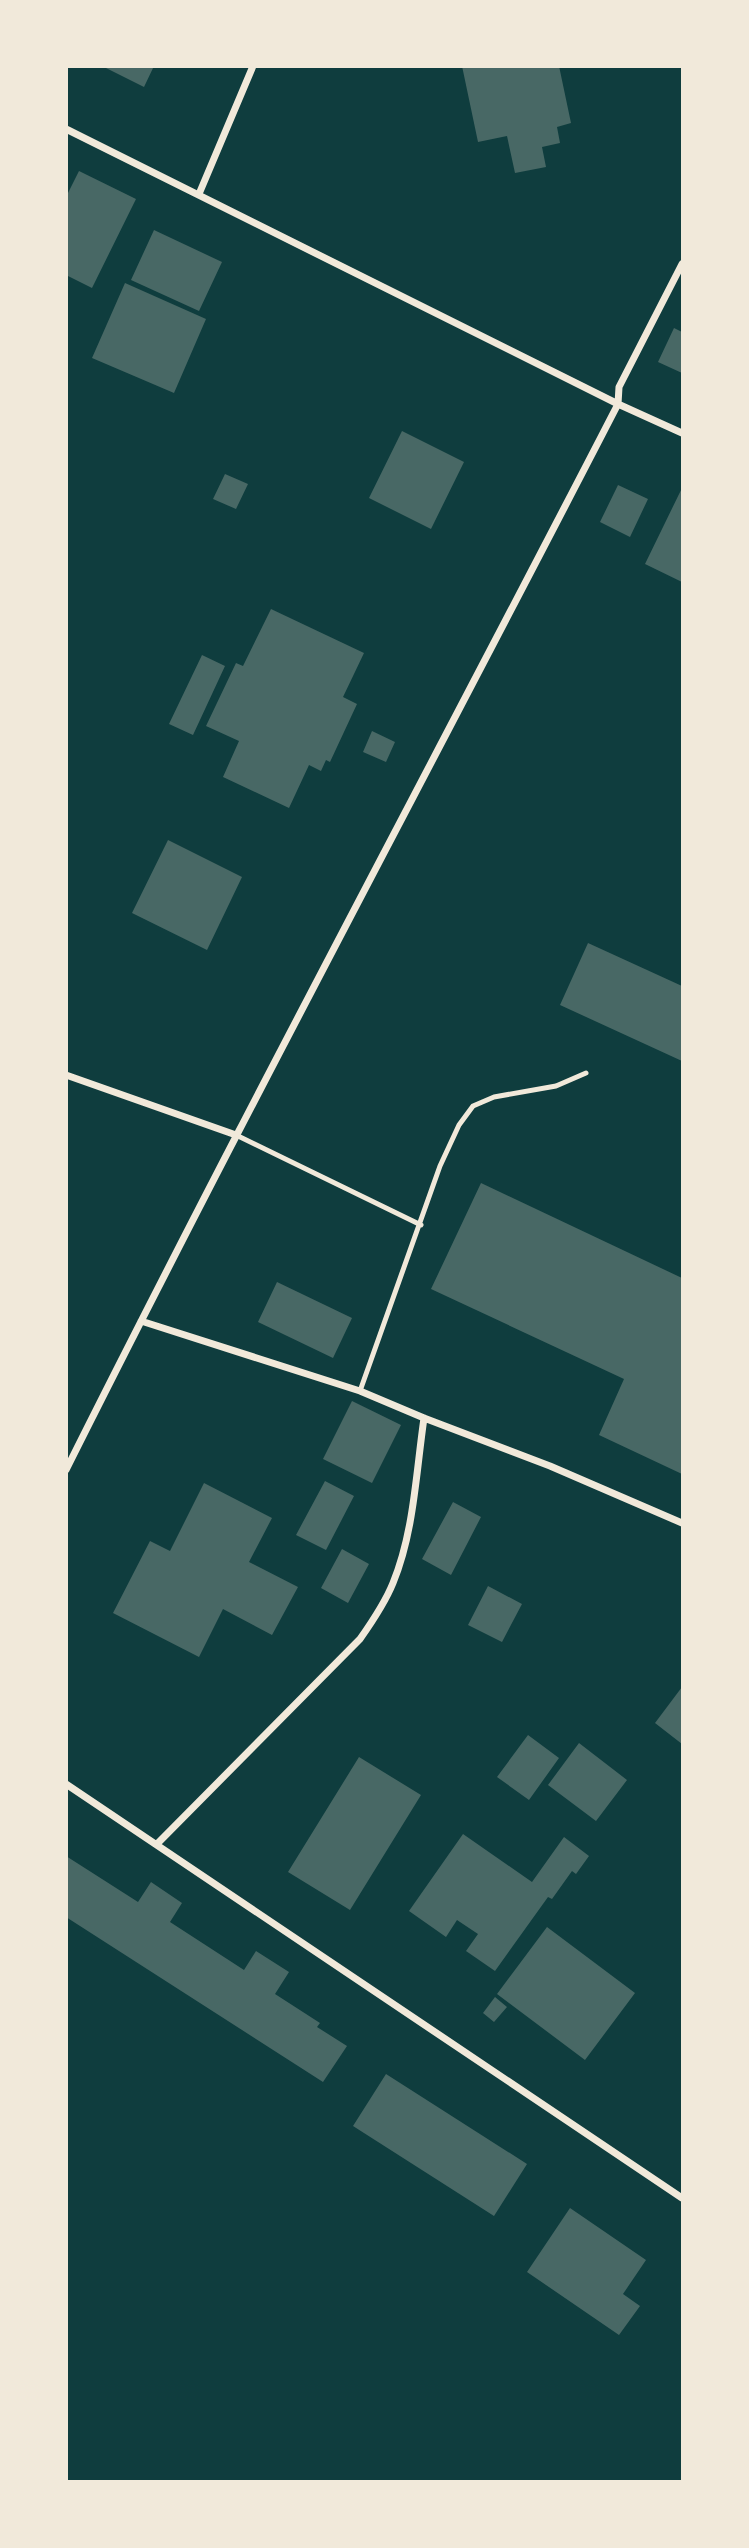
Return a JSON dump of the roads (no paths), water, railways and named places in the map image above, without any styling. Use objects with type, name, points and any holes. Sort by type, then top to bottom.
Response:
[{"type":"street","points":[[199,194],[253,66]]},
{"type":"street","points":[[66,129],[618,404],[682,433]]},
{"type":"street","points":[[66,1470],[236,1135],[435,759],[618,404],[619,387],[682,264]]},
{"type":"street","points":[[66,1075],[236,1135]]},
{"type":"street","points":[[141,1321],[360,1391],[550,1466],[682,1522]]},
{"type":"street","points":[[157,1844],[360,1639],[376,1617],[393,1583],[406,1539],[424,1418]]},
{"type":"street","points":[[66,1784],[682,2198]]},
{"type":"lane","points":[[360,1391],[440,1166],[459,1125],[473,1106],[494,1097],[556,1086],[586,1073]]},
{"type":"lane","points":[[236,1135],[421,1225]]}]
